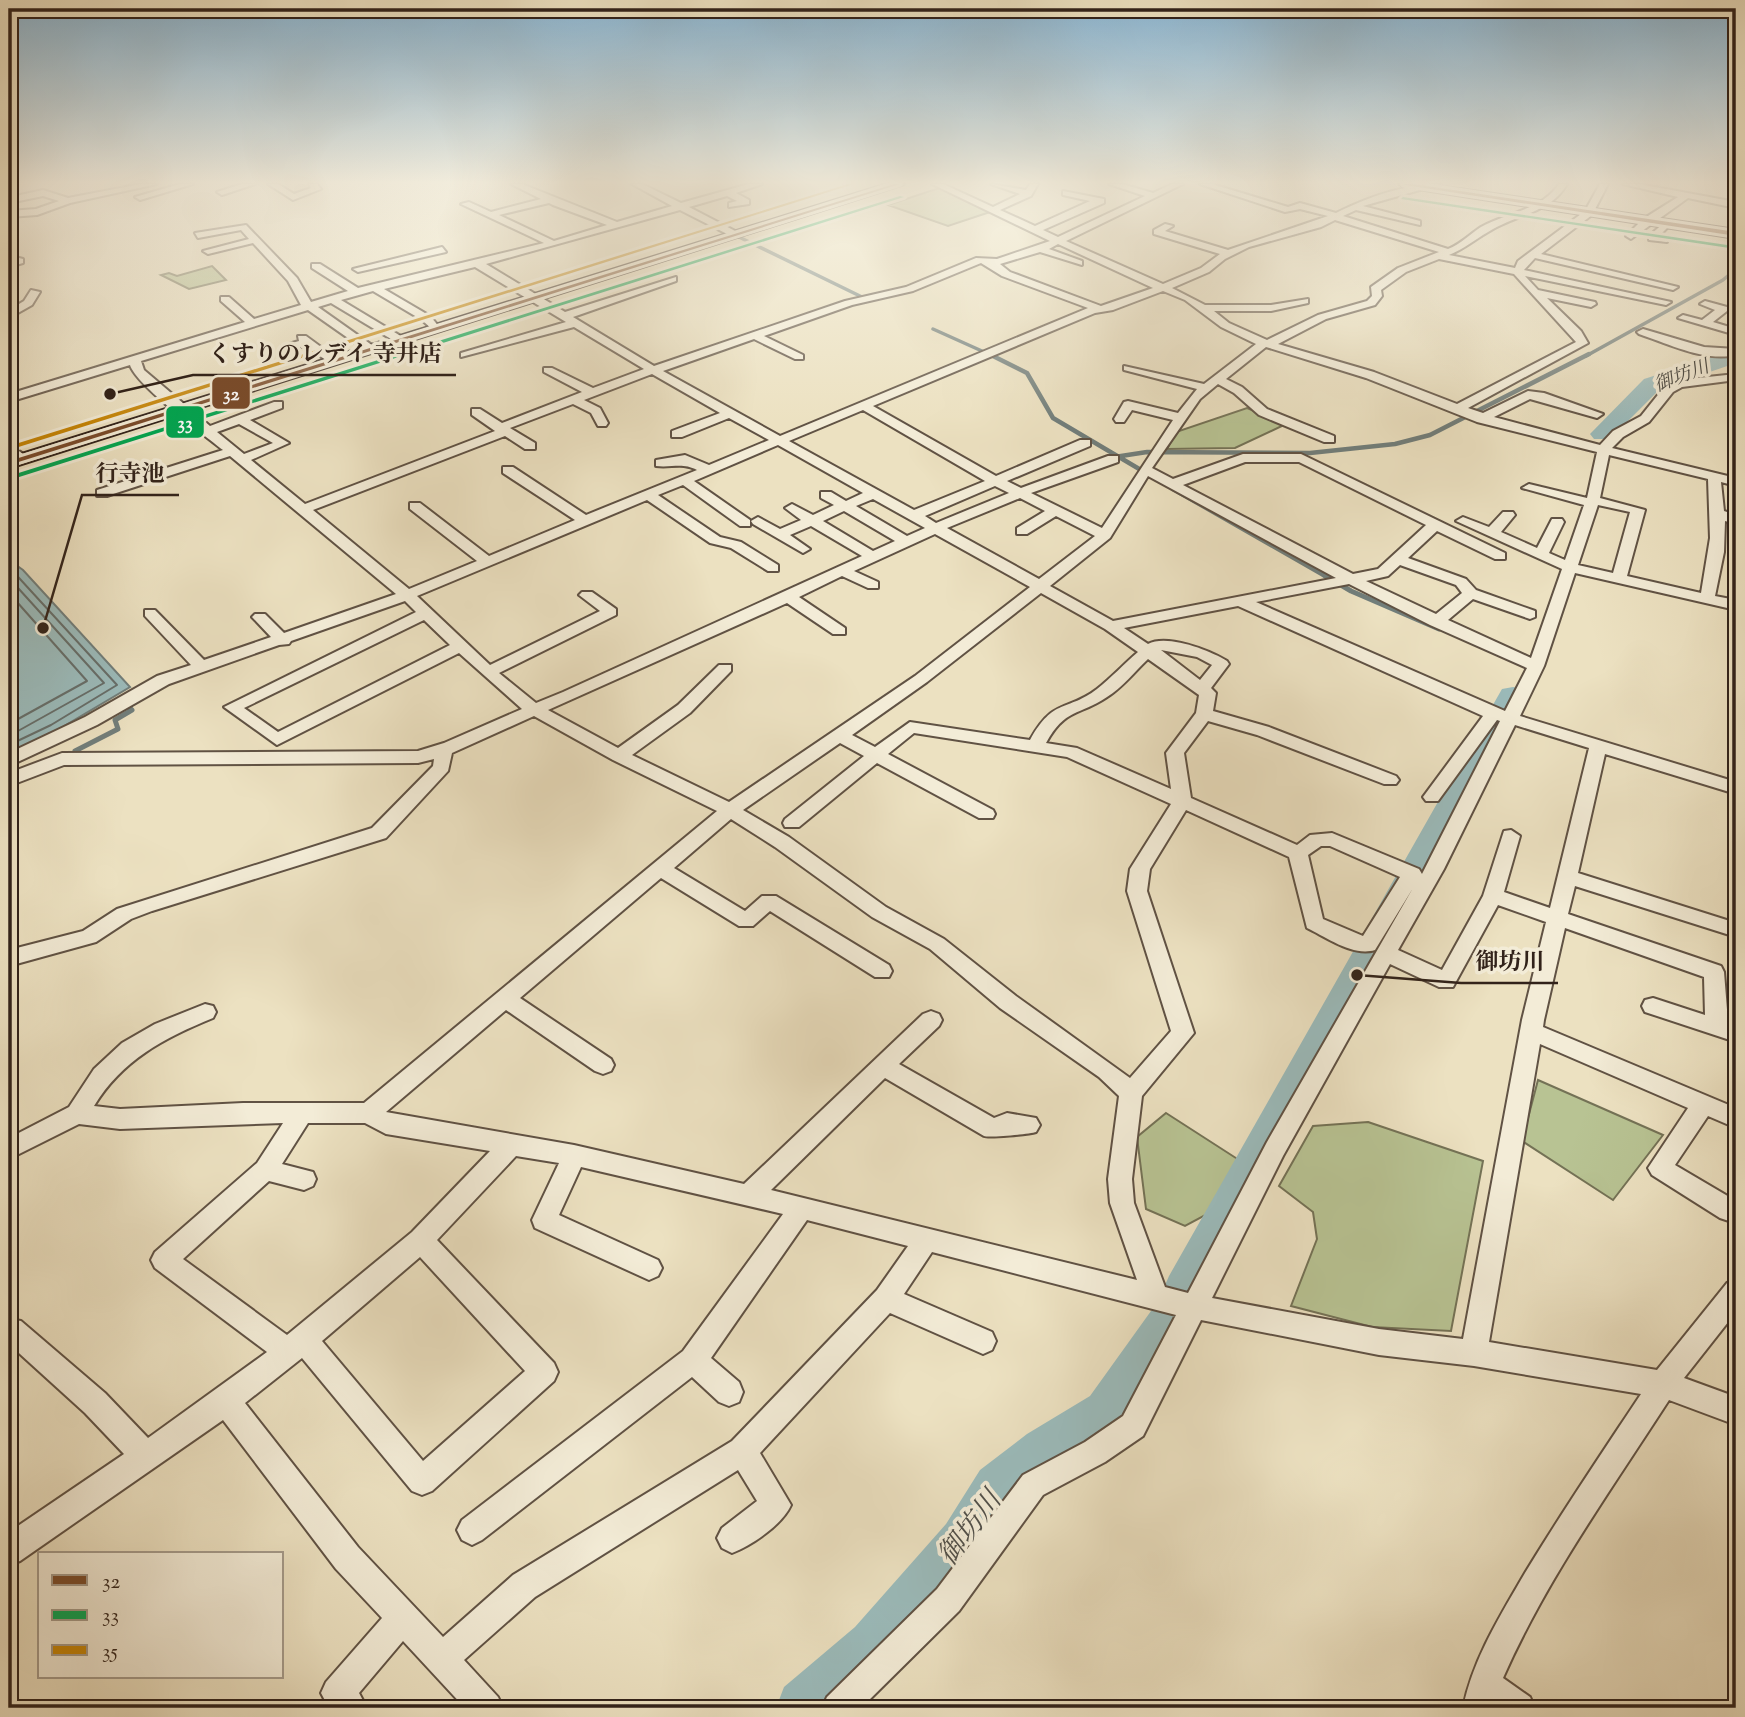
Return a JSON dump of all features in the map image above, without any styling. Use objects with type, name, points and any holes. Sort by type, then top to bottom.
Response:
[{"type":"main road","points":[[15,461],[643,264]]},
{"type":"street","points":[[277,264],[293,281],[302,301],[335,321],[372,349]]},
{"type":"street","points":[[359,269],[376,264]]},
{"type":"street","points":[[9,398],[356,292],[475,264]]},
{"type":"street","points":[[476,264],[653,370],[1111,626],[1208,693],[1204,714],[1175,753],[1182,801],[1140,869],[1137,891],[1183,1033],[1131,1093],[1121,1179],[1122,1203],[1155,1295]]},
{"type":"street","points":[[302,510],[653,370],[849,303],[909,289],[970,264]]},
{"type":"street","points":[[993,264],[1006,274],[1100,309]]},
{"type":"street","points":[[1112,264],[1189,298],[1226,325],[1266,343],[1460,407],[1481,419],[1736,482]]},
{"type":"street","points":[[9,760],[91,721],[163,680],[283,641],[407,595],[650,496],[707,469],[1100,309],[1162,288],[1213,264]]},
{"type":"street","points":[[369,1113],[730,810],[921,679],[1105,535],[1145,469],[1181,418],[1212,383],[1266,343],[1322,317],[1371,303],[1376,300],[1377,286],[1402,270],[1417,264]]},
{"type":"street","points":[[1486,264],[1666,302]]},
{"type":"street","points":[[1518,272],[1521,264]]},
{"type":"street","points":[[1573,264],[1670,286]]},
{"type":"street","points":[[316,266],[356,292]]},
{"type":"street","points":[[1460,407],[1582,343],[1577,333],[1533,292],[1518,272]]},
{"type":"street","points":[[465,355],[570,319],[672,279]]},
{"type":"street","points":[[374,287],[426,318],[435,329]]},
{"type":"street","points":[[9,315],[28,303],[35,292]]},
{"type":"street","points":[[1290,292],[1319,310],[1322,317]]},
{"type":"street","points":[[1533,292],[1591,304]]},
{"type":"street","points":[[225,299],[253,324]]},
{"type":"street","points":[[332,299],[400,341]]},
{"type":"street","points":[[1202,308],[1271,308],[1304,301]]},
{"type":"street","points":[[1704,323],[1723,309],[1705,304]]},
{"type":"street","points":[[1684,318],[1736,332]]},
{"type":"street","points":[[1643,332],[1715,353],[1728,355],[1736,352]]},
{"type":"street","points":[[754,335],[799,357]]},
{"type":"street","points":[[286,348],[305,340],[334,362]]},
{"type":"street","points":[[135,360],[138,371],[151,384],[407,595],[488,672],[535,710],[619,756],[730,810],[836,879],[879,912],[937,944],[1007,1002],[1107,1071],[1131,1093]]},
{"type":"street","points":[[1128,368],[1238,390],[1263,412],[1329,439]]},
{"type":"street","points":[[548,370],[593,393]]},
{"type":"street","points":[[1432,796],[1501,716],[1536,666],[1572,568],[1604,448],[1618,434],[1644,419],[1669,389],[1679,384],[1736,377]]},
{"type":"street","points":[[1481,419],[1528,396],[1540,396],[1597,414]]},
{"type":"street","points":[[573,400],[596,411],[602,423]]},
{"type":"street","points":[[209,431],[278,405]]},
{"type":"street","points":[[1120,419],[1128,405],[1181,418]]},
{"type":"street","points":[[865,406],[910,436],[1105,535]]},
{"type":"street","points":[[476,412],[530,446]]},
{"type":"street","points":[[677,434],[730,413]]},
{"type":"street","points":[[102,493],[284,443],[240,419]]},
{"type":"street","points":[[915,515],[1085,443]]},
{"type":"street","points":[[9,448],[15,461]]},
{"type":"street","points":[[1172,484],[1243,458],[1301,458],[1500,556]]},
{"type":"street","points":[[661,463],[685,459],[707,469]]},
{"type":"street","points":[[9,780],[62,759],[418,757],[443,752],[665,656],[939,529],[1020,494],[1113,459]]},
{"type":"street","points":[[1145,469],[1350,581],[1536,666]]},
{"type":"street","points":[[508,470],[587,522]]},
{"type":"street","points":[[1713,606],[1722,561],[1714,477]]},
{"type":"street","points":[[682,480],[803,549]]},
{"type":"street","points":[[1529,488],[1638,510],[1619,579]]},
{"type":"street","points":[[780,534],[875,493]]},
{"type":"street","points":[[826,495],[901,538]]},
{"type":"street","points":[[650,496],[715,540],[736,545],[773,568]]},
{"type":"street","points":[[415,506],[488,562]]},
{"type":"street","points":[[792,508],[867,554]]},
{"type":"street","points":[[1022,531],[1055,511]]},
{"type":"street","points":[[1491,534],[1508,514]]},
{"type":"street","points":[[1718,514],[1736,520]]},
{"type":"street","points":[[1463,521],[1572,568],[1713,606],[1736,605]]},
{"type":"street","points":[[1540,556],[1557,522]]},
{"type":"street","points":[[1111,626],[1383,573],[1436,524]]},
{"type":"street","points":[[1398,559],[1461,582],[1471,593],[1530,614]]},
{"type":"street","points":[[845,572],[873,585]]},
{"type":"street","points":[[1436,622],[1471,593]]},
{"type":"street","points":[[488,672],[611,611],[587,595]]},
{"type":"street","points":[[788,597],[839,631]]},
{"type":"street","points":[[1242,602],[1501,716],[1736,788]]},
{"type":"street","points":[[150,613],[202,667]]},
{"type":"street","points":[[426,613],[232,707],[277,740],[460,646]]},
{"type":"street","points":[[261,617],[283,641]]},
{"type":"street","points":[[1035,747],[1047,725],[1065,709],[1101,694],[1158,645],[1202,653],[1221,664],[1203,687]]},
{"type":"street","points":[[619,756],[684,709],[724,668]]},
{"type":"street","points":[[1204,714],[1263,731],[1390,780]]},
{"type":"street","points":[[838,1708],[948,1600],[1032,1485],[1095,1452],[1133,1426],[1275,1149],[1434,869],[1501,716]]},
{"type":"street","points":[[792,823],[910,727],[1071,752],[1298,853]]},
{"type":"street","points":[[839,735],[986,814]]},
{"type":"street","points":[[1474,1353],[1531,1031],[1598,747]]},
{"type":"street","points":[[9,958],[89,937],[124,914],[145,906],[379,833],[442,766],[443,752]]},
{"type":"street","points":[[1385,953],[1446,981],[1493,896],[1511,836]]},
{"type":"street","points":[[1332,839],[1412,874],[1368,945],[1354,942],[1314,923],[1298,853],[1317,840],[1332,839]]},
{"type":"street","points":[[659,868],[746,921],[769,901],[882,971]]},
{"type":"street","points":[[1568,877],[1736,930]]},
{"type":"street","points":[[1493,896],[1714,972],[1727,1030]]},
{"type":"street","points":[[504,998],[603,1065]]},
{"type":"street","points":[[1653,1006],[1727,1030]]},
{"type":"street","points":[[9,1149],[76,1114],[93,1085],[117,1058],[153,1033],[205,1012]]},
{"type":"street","points":[[749,1195],[930,1020]]},
{"type":"street","points":[[1531,1031],[1736,1118]]},
{"type":"street","points":[[883,1066],[992,1129],[1007,1123],[1028,1125]]},
{"type":"street","points":[[1703,1104],[1660,1168],[1730,1210],[1736,1207]]},
{"type":"street","points":[[302,1113],[265,1170],[164,1260],[296,1345],[422,1482],[544,1372],[421,1240]]},
{"type":"street","points":[[76,1114],[120,1119],[369,1113],[386,1124],[574,1155],[749,1195],[1195,1307],[1378,1342],[1474,1353],[1663,1384],[1736,1411]]},
{"type":"street","points":[[9,1550],[226,1401],[296,1345],[421,1240],[509,1146]]},
{"type":"street","points":[[574,1155],[544,1220],[649,1268]]},
{"type":"street","points":[[265,1170],[304,1179]]},
{"type":"street","points":[[472,1530],[693,1360],[802,1208]]},
{"type":"street","points":[[442,1660],[524,1586],[742,1451],[886,1299],[926,1240]]},
{"type":"street","points":[[1519,1708],[1481,1696],[1505,1637],[1663,1384],[1736,1292]]},
{"type":"street","points":[[886,1299],[983,1341]]},
{"type":"street","points":[[12,1330],[95,1403],[146,1456]]},
{"type":"street","points":[[693,1360],[729,1392]]},
{"type":"street","points":[[226,1401],[347,1558],[487,1708]]},
{"type":"street","points":[[732,1538],[776,1505],[742,1451]]},
{"type":"street","points":[[351,1708],[337,1693],[403,1618]]},
{"type":"green space","points":[[212,266],[226,280],[189,289],[161,275],[169,273],[177,276]]},
{"type":"green space","points":[[1247,408],[1286,424],[1235,448],[1167,449],[1176,432]]},
{"type":"green space","points":[[1538,1080],[1663,1135],[1613,1200],[1522,1141]]},
{"type":"green space","points":[[1166,1113],[1239,1160],[1213,1211],[1185,1226],[1146,1209],[1137,1137]]},
{"type":"green space","points":[[1368,1122],[1483,1161],[1451,1331],[1372,1327],[1291,1306],[1317,1239],[1313,1212],[1279,1186],[1313,1126]]},
{"type":"water","points":[[9,560],[23,570],[130,687],[54,732],[9,753]]},
{"type":"waterway","points":[[795,264],[862,297]]},
{"type":"waterway","points":[[1586,356],[1723,280],[1736,269]]},
{"type":"waterway","points":[[933,329],[993,356]]},
{"type":"waterway","points":[[989,354],[993,356]]},
{"type":"waterway","points":[[1118,456],[1147,452],[1310,453],[1395,444],[1430,435],[1589,354]]},
{"type":"waterway","points":[[993,356],[1027,373],[1053,418],[1118,456]]},
{"type":"waterway","name":"御坊川","points":[[1602,434],[1652,384],[1736,356]]},
{"type":"waterway","points":[[1108,458],[1118,456]]},
{"type":"waterway","points":[[1118,456],[1146,473]]},
{"type":"waterway","points":[[1173,489],[1327,577]]},
{"type":"waterway","points":[[1324,575],[1351,591],[1439,629]]},
{"type":"waterway","name":"御坊川","points":[[1186,1292],[1513,696]]},
{"type":"waterway","points":[[75,751],[118,729],[115,720],[132,710],[127,705]]},
{"type":"waterway","name":"御坊川","points":[[805,1708],[875,1647],[965,1543],[999,1489],[1045,1452],[1108,1414],[1168,1327]]},
{"type":"transit line","name":"35","points":[[9,448],[596,264]]},
{"type":"transit line","name":"32","points":[[9,463],[643,264]]},
{"type":"transit line","name":"33","points":[[13,476],[688,264]]},
{"type":"place","name":"くすりのレデイ 寺井店","points":[[110,394]]},
{"type":"place","name":"行寺池","points":[[43,628]]},
{"type":"place","name":"御坊川","points":[[1357,975]]}]
